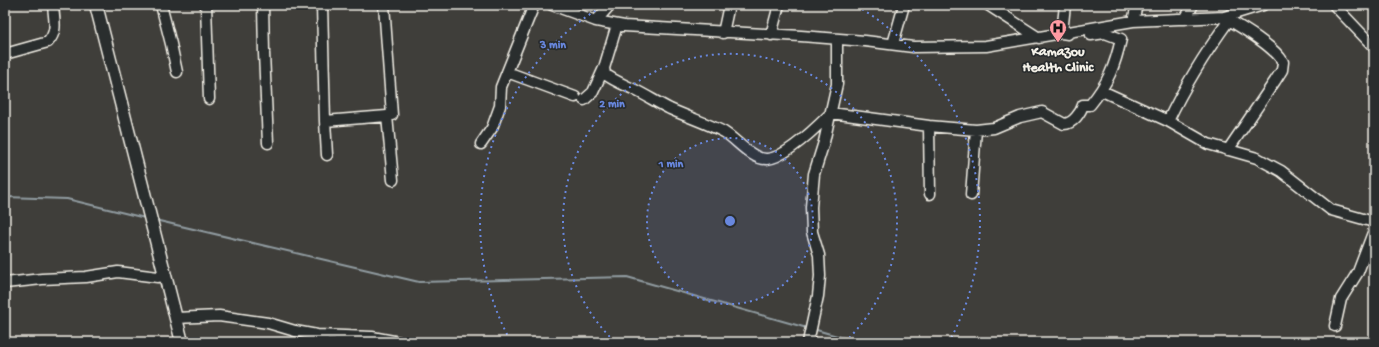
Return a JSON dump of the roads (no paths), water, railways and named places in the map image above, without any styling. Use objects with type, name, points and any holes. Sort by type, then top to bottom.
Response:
[{"type":"main road","points":[[90,5],[174,342]]},
{"type":"main road","points":[[96,5],[182,342]]},
{"type":"street","points":[[5,54],[48,42],[55,30],[53,5]]},
{"type":"street","points":[[161,5],[172,44],[177,72]]},
{"type":"street","points":[[206,5],[209,99]]},
{"type":"street","points":[[264,5],[264,53],[268,143]]},
{"type":"street","points":[[322,5],[327,155]]},
{"type":"street","points":[[384,5],[392,115]]},
{"type":"street","points":[[481,144],[492,128],[500,106],[502,87],[534,5]]},
{"type":"street","points":[[552,5],[596,21],[617,25],[771,34],[913,47],[986,46],[1133,21],[1227,18],[1263,5]]},
{"type":"street","points":[[596,21],[610,5]]},
{"type":"street","points":[[723,32],[729,5]]},
{"type":"street","points":[[771,34],[779,5]]},
{"type":"street","points":[[893,44],[904,5]]},
{"type":"street","points":[[988,5],[1039,38]]},
{"type":"street","points":[[1062,33],[1065,5]]},
{"type":"street","points":[[1133,21],[1137,5]]},
{"type":"street","points":[[1186,19],[1193,5]]},
{"type":"street","points":[[1334,5],[1374,47]]},
{"type":"street","points":[[1168,121],[1181,94],[1227,18]]},
{"type":"street","points":[[1227,18],[1248,31],[1280,56],[1283,62],[1282,70],[1228,150]]},
{"type":"street","points":[[508,72],[580,99],[593,92],[604,68],[617,25]]},
{"type":"street","points":[[831,113],[929,126],[976,130],[994,128],[1020,117],[1042,112],[1064,124],[1070,123],[1082,109],[1083,104],[1090,105],[1102,91],[1116,62],[1121,39],[1105,33],[1087,36],[1062,33]]},
{"type":"street","points":[[808,342],[818,296],[820,276],[819,255],[812,232],[811,207],[814,174],[824,142],[836,84],[837,39]]},
{"type":"street","points":[[604,68],[605,74],[611,79],[634,89],[670,109],[724,133],[756,157],[765,160],[773,158],[786,151],[816,128],[831,113]]},
{"type":"street","points":[[1102,91],[1168,121],[1208,144],[1257,158],[1281,171],[1331,210],[1374,222]]},
{"type":"street","points":[[325,121],[387,116],[393,180]]},
{"type":"street","points":[[929,126],[930,194]]},
{"type":"street","points":[[971,195],[976,130]]},
{"type":"street","points":[[1335,326],[1341,299],[1358,272],[1374,230]]},
{"type":"street","points":[[5,283],[42,279],[86,277],[118,272],[158,277]]},
{"type":"street","points":[[176,318],[219,316],[268,323],[295,331],[316,335],[372,337],[399,342]]},
{"type":"waterway","points":[[5,197],[67,199],[145,218]]},
{"type":"waterway","points":[[155,220],[419,282],[627,277],[807,328]]},
{"type":"waterway","points":[[813,329],[858,342]]},
{"type":"place","name":"Kamazou Health Clinic","points":[[1058,43]]}]
